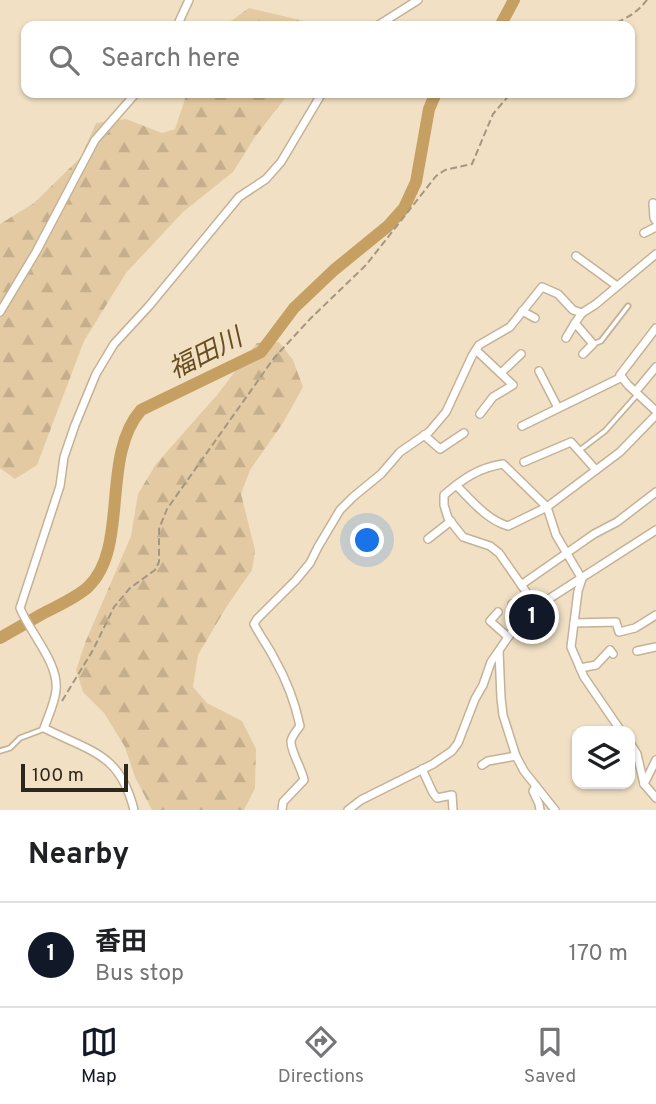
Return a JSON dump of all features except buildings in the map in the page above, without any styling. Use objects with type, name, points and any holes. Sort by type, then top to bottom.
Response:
[{"type":"street","points":[[179,21],[189,0]]},
{"type":"street","points":[[385,21],[418,0]]},
{"type":"street","points":[[0,313],[60,208],[95,139],[132,98]]},
{"type":"street","points":[[134,810],[130,792],[115,767],[103,756],[44,728],[57,691],[55,677],[46,653],[20,608],[60,486],[64,457],[96,374],[114,344],[239,197],[266,179],[281,162],[319,98]]},
{"type":"street","points":[[653,203],[656,221]]},
{"type":"street","points":[[644,233],[656,227]]},
{"type":"street","points":[[566,338],[582,313],[656,254]]},
{"type":"street","points":[[576,256],[617,286]]},
{"type":"street","points":[[282,810],[284,802],[304,780],[292,750],[291,740],[300,726],[297,709],[286,681],[254,624],[310,563],[340,510],[446,412],[479,345],[510,327],[542,287],[558,294],[573,310],[582,313]]},
{"type":"street","points":[[0,300],[11,294]]},
{"type":"street","points":[[522,311],[535,318]]},
{"type":"street","points":[[575,323],[593,344],[583,354]]},
{"type":"street","points":[[456,485],[499,523],[508,526],[547,507],[620,452],[656,413],[620,375],[656,328]]},
{"type":"street","points":[[476,350],[513,385],[493,397],[480,414]]},
{"type":"street","points":[[501,373],[521,354]]},
{"type":"street","points":[[637,393],[656,367]]},
{"type":"street","points":[[539,370],[558,408]]},
{"type":"street","points":[[522,426],[622,377]]},
{"type":"street","points":[[424,435],[440,449],[464,433]]},
{"type":"street","points":[[524,462],[571,442],[596,470]]},
{"type":"street","points":[[536,606],[499,553],[490,546],[463,537],[451,521],[444,505],[444,495],[486,466],[503,464],[547,507],[556,536],[582,579],[571,647],[584,677],[618,726]]},
{"type":"street","points":[[520,584],[594,534],[617,522],[656,492]]},
{"type":"street","points":[[428,539],[451,521]]},
{"type":"street","points":[[348,810],[360,800],[446,756],[458,743],[491,662],[524,616],[656,530]]},
{"type":"street","points":[[512,604],[524,616]]},
{"type":"street","points":[[498,612],[490,621],[508,636]]},
{"type":"street","points":[[574,623],[616,622],[619,632],[655,618]]},
{"type":"street","points":[[637,651],[656,646]]},
{"type":"street","points":[[499,650],[503,715],[516,756],[524,771],[555,810]]},
{"type":"street","points":[[580,668],[596,665],[610,650],[612,654]]},
{"type":"street","points":[[635,751],[645,784],[656,798]]},
{"type":"street","points":[[482,765],[488,761],[516,756]]},
{"type":"street","points":[[645,784],[656,760]]},
{"type":"street","points":[[422,769],[437,798],[452,795],[453,810]]},
{"type":"street","points":[[536,786],[533,791],[540,810]]},
{"type":"lane","points":[[593,344],[601,341],[628,306]]},
{"type":"lane","points":[[579,451],[605,431],[637,393]]},
{"type":"lane","points":[[0,751],[10,748],[20,738],[44,728]]},
{"type":"path","points":[[621,21],[629,18],[647,0]]},
{"type":"path","points":[[59,706],[93,650],[114,607],[130,588],[155,570],[159,562],[159,528],[167,509],[274,358],[310,318],[366,265],[436,176],[446,170],[472,164],[493,114],[507,98]]},
{"type":"green space","points":[[249,8],[304,21],[231,21]]},
{"type":"green space","points":[[185,98],[285,98],[255,137],[233,172],[183,212],[126,273],[84,341],[37,465],[15,479],[0,468],[0,224],[34,203],[81,157],[96,123],[126,119],[162,133],[175,129]]},
{"type":"green space","points":[[279,342],[293,360],[303,387],[283,423],[250,470],[241,494],[255,550],[252,570],[198,655],[193,687],[207,703],[242,721],[256,749],[255,788],[244,810],[152,810],[135,777],[125,747],[104,713],[83,692],[76,670],[131,536],[138,494],[156,464],[217,395],[257,343]]},
{"type":"waterway","name":"福田川","points":[[503,21],[514,0]]},
{"type":"waterway","name":"福田川","points":[[0,638],[78,595],[101,570],[112,526],[121,452],[129,429],[141,410],[261,352],[294,308],[334,270],[388,226],[404,208],[416,182],[429,109],[434,98]]},
{"type":"place","name":"香田","points":[[532,617]]}]
